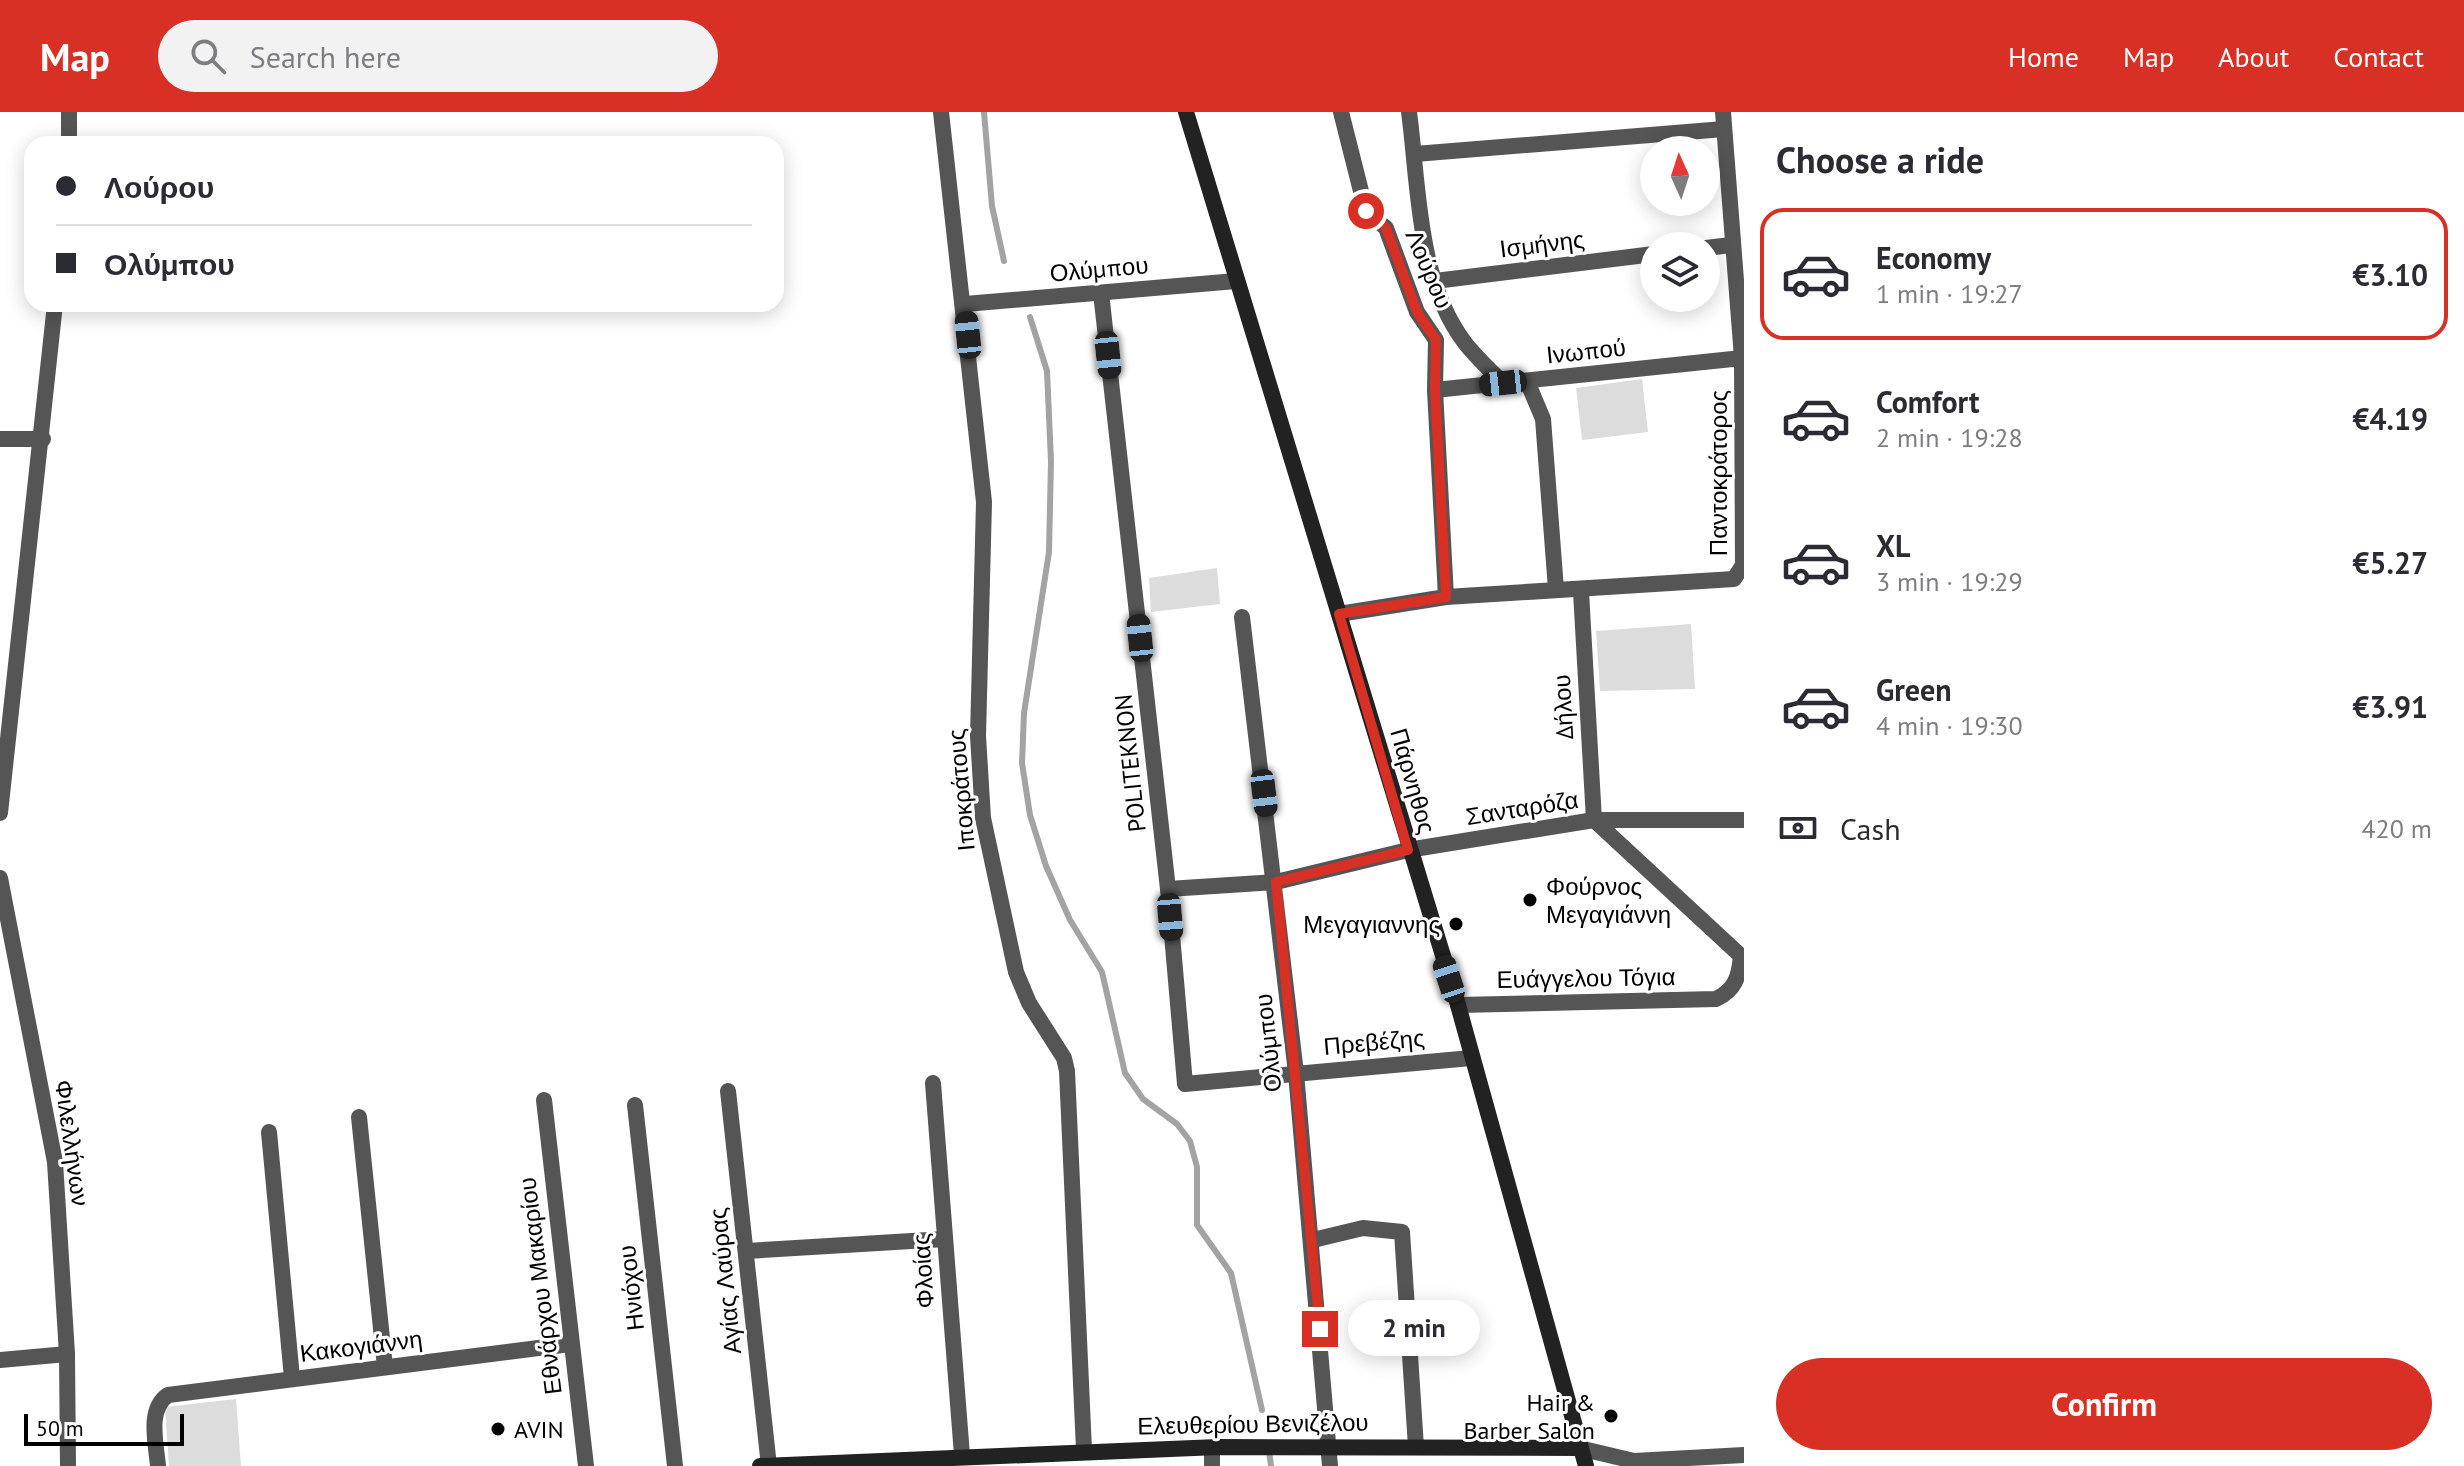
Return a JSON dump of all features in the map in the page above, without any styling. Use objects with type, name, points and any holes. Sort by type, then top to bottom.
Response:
[{"type":"main road","name":"Πάρνηθος","points":[[1186,112],[1408,850],[1458,1005],[1586,1466]]},
{"type":"main road","name":"Ελευθερίου Βενιζέλου","points":[[760,1466],[1077,1456],[1212,1448],[1579,1448]]},
{"type":"street","points":[[69,112],[69,136]]},
{"type":"street","name":"Ιποκράτους","points":[[941,112],[965,304],[984,502],[979,603],[980,792],[1016,972],[1029,1003],[1064,1058],[1067,1071],[1077,1456]]},
{"type":"street","name":"Λούρου","points":[[1341,112],[1366,211],[1386,228],[1417,312],[1436,340],[1435,390],[1446,597]]},
{"type":"street","points":[[1409,112],[1427,253],[1435,281],[1464,342],[1503,383]]},
{"type":"street","points":[[1415,154],[1723,120]]},
{"type":"street","name":"Παντοκράτορος","points":[[1339,614],[1446,597],[1556,589],[1581,592],[1734,579],[1743,565],[1742,358],[1723,120]]},
{"type":"street","points":[[1720,246],[1731,245]]},
{"type":"street","name":"Ισμήνης","points":[[1435,281],[1640,256]]},
{"type":"street","name":"Ολύμπου","points":[[965,304],[1236,281]]},
{"type":"street","name":"POLITEKNON","points":[[1101,293],[1168,889],[1185,1084]]},
{"type":"street","points":[[0,813],[43,439],[54,312]]},
{"type":"street","name":"Ινωπού","points":[[1435,390],[1742,358]]},
{"type":"street","points":[[1527,381],[1543,419],[1556,589]]},
{"type":"street","points":[[0,439],[43,439]]},
{"type":"street","name":"Δήλου","points":[[1581,592],[1594,820]]},
{"type":"street","name":"Ολύμπου","points":[[1242,617],[1276,882],[1296,1073],[1313,1240],[1330,1466]]},
{"type":"street","name":"Σανταρόζα","points":[[1168,889],[1276,882],[1408,850],[1594,820],[1744,820]]},
{"type":"street","name":"Ευάγγελου Τόγια","points":[[1458,1005],[1716,999],[1728,993],[1739,976],[1741,956],[1594,820]]},
{"type":"street","name":"Φιλελλήνων","points":[[0,878],[55,1162],[67,1354],[68,1466]]},
{"type":"street","name":"Πρεβέζης","points":[[1185,1084],[1471,1058]]},
{"type":"street","name":"Φλοίας","points":[[933,1083],[945,1239],[970,1459]]},
{"type":"street","name":"Αγίας Λαύρας","points":[[728,1091],[769,1466]]},
{"type":"street","name":"Εθνάρχου Μακαρίου","points":[[544,1100],[586,1466]]},
{"type":"street","name":"Ηνιόχου","points":[[635,1105],[675,1466]]},
{"type":"street","points":[[359,1117],[385,1367]]},
{"type":"street","points":[[269,1132],[292,1378]]},
{"type":"street","points":[[1313,1240],[1363,1228],[1402,1232],[1416,1447]]},
{"type":"street","points":[[746,1251],[945,1239]]},
{"type":"street","name":"Κακογιάννη","points":[[158,1466],[155,1424],[159,1401],[181,1392],[570,1344]]},
{"type":"street","points":[[0,1360],[67,1354]]},
{"type":"street","points":[[1212,1448],[1212,1466]]},
{"type":"street","name":"Ελευθερίου Βενιζέλου","points":[[1579,1448],[1634,1461],[1744,1455]]},
{"type":"shaded area","points":[[1642,379],[1648,432],[1582,440],[1576,388]]},
{"type":"shaded area","points":[[1217,568],[1220,604],[1151,612],[1149,578]]},
{"type":"shaded area","points":[[1691,624],[1695,689],[1600,691],[1596,631]]},
{"type":"shaded area","points":[[236,1399],[241,1466],[169,1466],[165,1407]]},
{"type":"waterway","points":[[984,112],[992,206],[1004,261]]},
{"type":"waterway","points":[[1030,317],[1047,371],[1051,461],[1049,552],[1024,713],[1022,763],[1030,815],[1046,866],[1070,920],[1102,972],[1125,1073],[1143,1099],[1177,1124],[1190,1141],[1197,1167],[1197,1225],[1231,1273],[1262,1410]]},
{"type":"waterway","points":[[1269,1451],[1271,1466]]},
{"type":"place","name":"Φούρνος Μεγαγιάννη","points":[[1530,900]]},
{"type":"place","name":"Μεγαγιαννης","points":[[1456,924]]},
{"type":"place","name":"Hair & Barber Salon","points":[[1611,1416]]},
{"type":"place","name":"AVIN","points":[[498,1429]]},
{"type":"route","points":[[1320,1329],[1276,882],[1408,850],[1339,614],[1446,597],[1435,390],[1436,340],[1417,312],[1386,228],[1366,211]]}]
